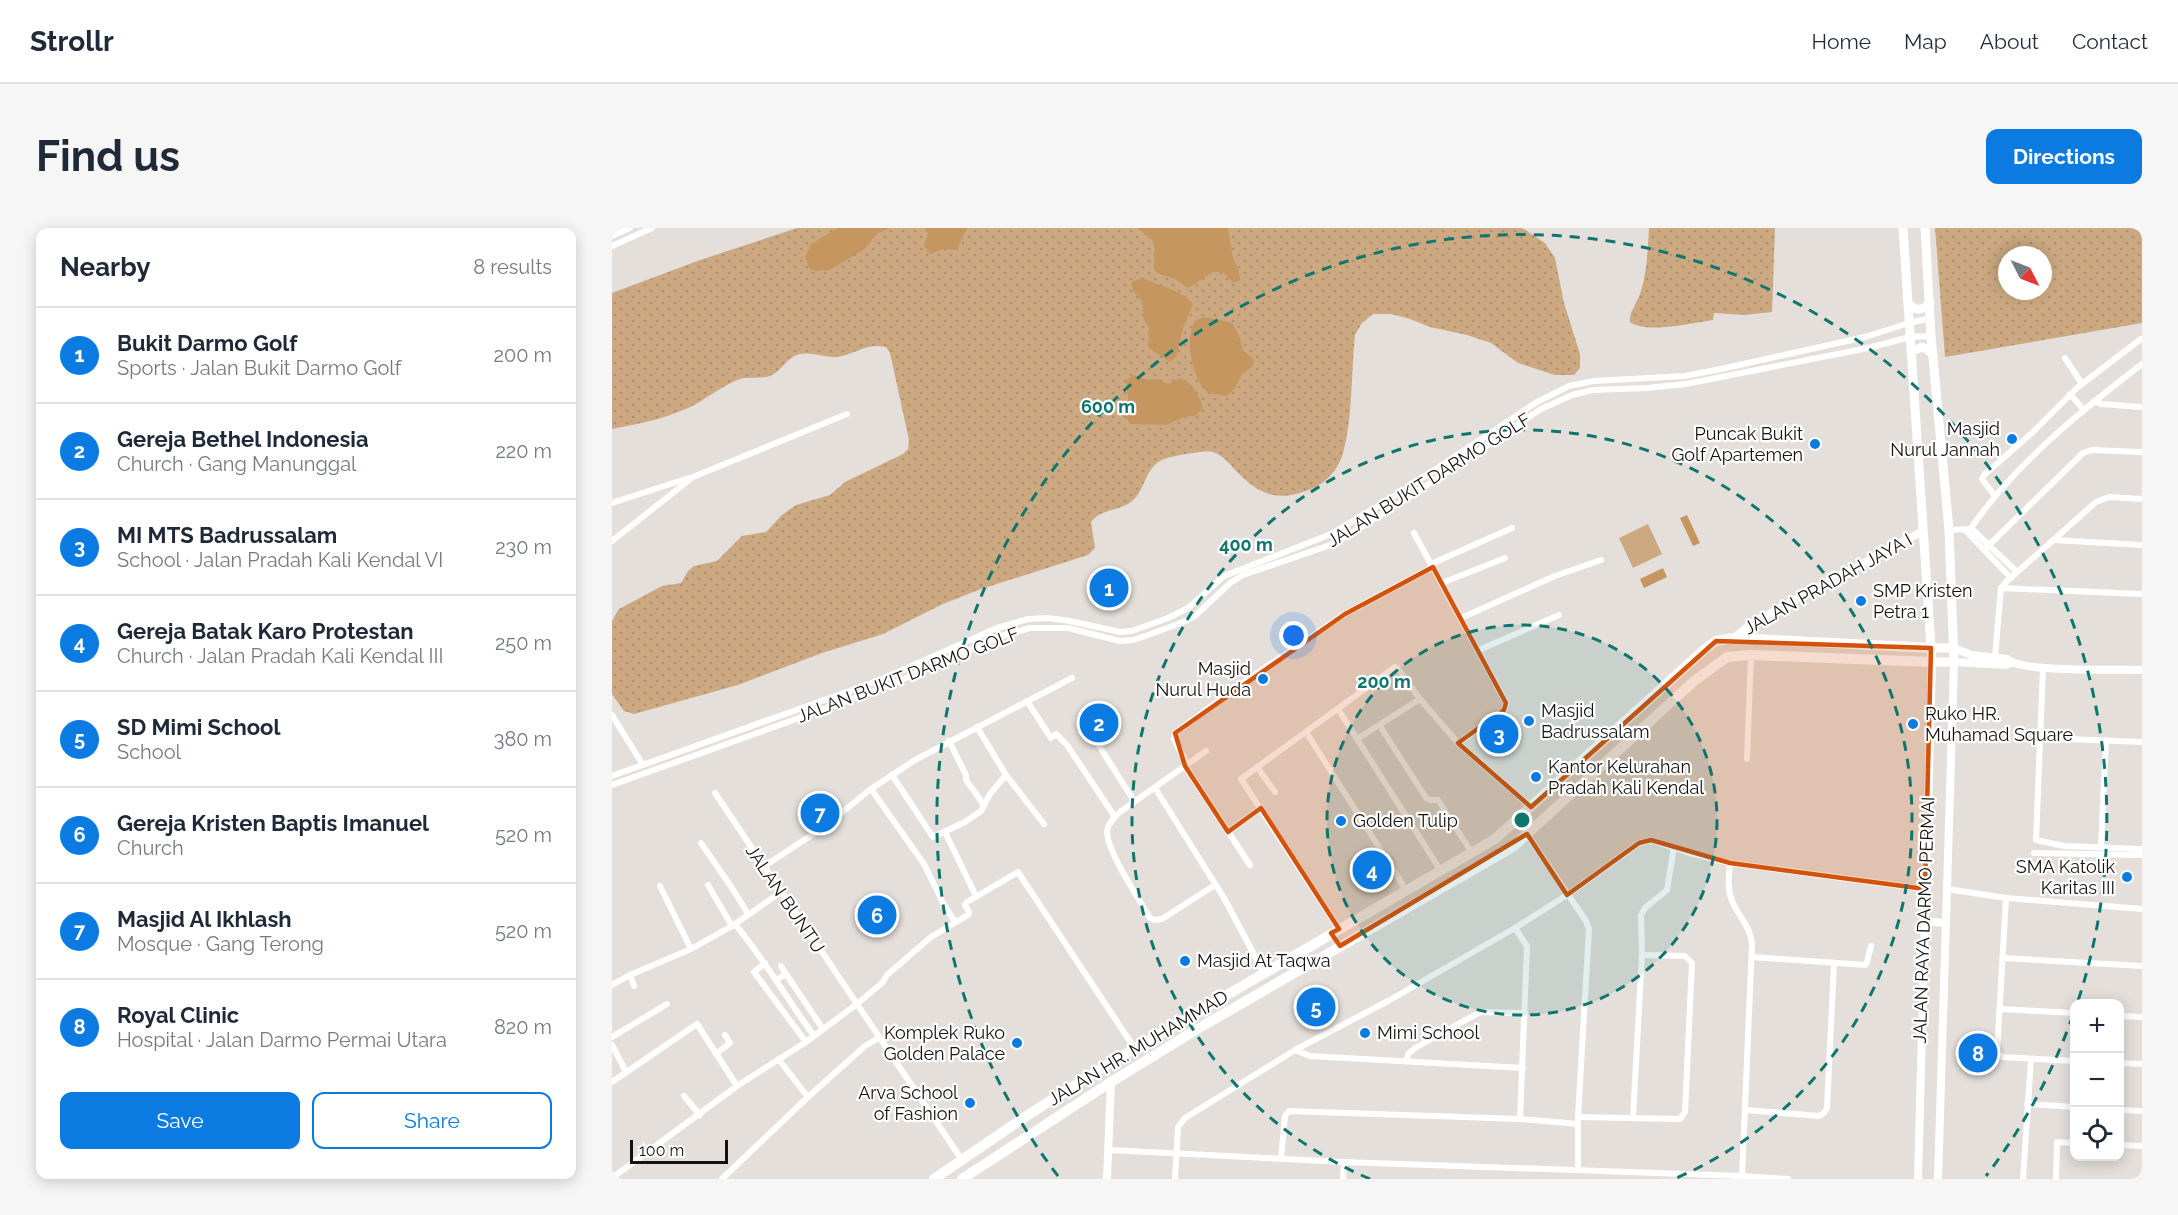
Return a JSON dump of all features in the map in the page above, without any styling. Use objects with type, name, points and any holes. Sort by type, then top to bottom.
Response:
[{"type":"main road","points":[[1903,228],[1932,662],[1954,662],[1949,530],[1931,336],[1925,228]]},
{"type":"main road","points":[[1908,303],[1920,310],[1927,307],[1930,302]]},
{"type":"main road","points":[[1911,352],[1922,347],[1933,355]]},
{"type":"main road","name":"JALAN HR. MUHAMMAD","points":[[934,1179],[1062,1093],[1495,839],[1716,641],[1734,638],[1931,648]]},
{"type":"main road","points":[[1931,648],[1954,648]]},
{"type":"main road","name":"JALAN HR. MUHAMMAD","points":[[962,1179],[1199,1028],[1513,847],[1693,682],[1726,657],[1751,655],[1932,662]]},
{"type":"main road","points":[[1555,785],[1565,791],[1567,798]]},
{"type":"main road","points":[[1335,931],[1333,939],[1340,946]]},
{"type":"main road","points":[[1312,945],[1319,951],[1320,957]]},
{"type":"main road","points":[[1191,1016],[1199,1028]]},
{"type":"street","points":[[612,236],[630,228]]},
{"type":"street","points":[[612,246],[652,228]]},
{"type":"street","name":"JALAN BUKIT DARMO GOLF","points":[[612,776],[880,680],[998,628],[1028,619],[1048,618],[1070,621],[1120,632],[1132,631],[1168,618],[1188,608],[1224,576],[1331,534],[1403,491],[1537,402],[1569,386],[1594,381],[1685,376],[1842,342],[1930,318]]},
{"type":"street","points":[[1878,333],[1882,345]]},
{"type":"street","name":"JALAN BUKIT DARMO GOLF","points":[[612,784],[883,688],[1002,636],[1030,628],[1068,628],[1120,641],[1133,640],[1186,621],[1230,583],[1243,575],[1336,543],[1541,409],[1572,395],[1593,390],[1686,384],[1844,353],[1910,337],[1931,336]]},
{"type":"street","points":[[1995,496],[1983,477],[2033,432],[2070,394],[2141,339]]},
{"type":"street","points":[[1842,342],[1844,353]]},
{"type":"street","points":[[2065,358],[2082,384]]},
{"type":"street","points":[[1949,530],[1968,529],[1995,496],[2083,409],[2142,363]]},
{"type":"street","points":[[2070,394],[2083,409]]},
{"type":"street","points":[[2094,401],[2101,404],[2142,406]]},
{"type":"street","points":[[612,503],[693,477],[847,414]]},
{"type":"street","points":[[1987,548],[2083,453],[2092,450],[2142,452]]},
{"type":"street","points":[[612,541],[693,477]]},
{"type":"street","points":[[1995,657],[2001,588],[2010,578],[2100,499],[2109,497],[2142,499]]},
{"type":"street","points":[[1250,865],[1186,765],[1174,739],[1175,733],[1248,678],[1345,614],[1432,566],[1512,528]]},
{"type":"street","points":[[1968,529],[2017,572]]},
{"type":"street","name":"JALAN PRADAH JAYA I","points":[[1734,638],[1752,623],[1923,531]]},
{"type":"street","points":[[1414,533],[1506,703],[1506,709],[1458,742]]},
{"type":"street","points":[[2054,540],[2142,545]]},
{"type":"street","points":[[1987,548],[2010,578]]},
{"type":"street","points":[[1442,584],[1505,558]]},
{"type":"street","points":[[1461,618],[1555,576],[1601,560]]},
{"type":"street","points":[[2001,588],[2142,594]]},
{"type":"street","points":[[1479,650],[1559,615]]},
{"type":"street","points":[[1954,648],[1963,653],[2007,659],[2011,663]]},
{"type":"street","points":[[1747,759],[1751,655]]},
{"type":"street","name":"JALAN RAYA DARMO PERMAI","points":[[1918,1179],[1932,662]]},
{"type":"street","points":[[1954,662],[2006,665],[2011,663],[2043,668],[2142,670]]},
{"type":"street","name":"JALAN RAYA DARMO PERMAI","points":[[1938,1179],[1954,662]]},
{"type":"street","points":[[1335,931],[1261,808],[1241,781],[1242,777],[1395,667],[1458,742],[1531,807]]},
{"type":"street","points":[[2043,668],[2036,840],[2064,846],[2142,849]]},
{"type":"street","points":[[763,867],[824,827],[871,789],[949,741],[1072,678]]},
{"type":"street","points":[[1357,739],[1420,699]]},
{"type":"street","points":[[1027,701],[1051,738],[1056,734],[1067,745],[1115,817]]},
{"type":"street","points":[[1338,709],[1441,871]]},
{"type":"street","points":[[612,714],[646,771]]},
{"type":"street","points":[[1084,722],[1134,801]]},
{"type":"street","points":[[1380,726],[1426,798],[1438,800],[1472,853]]},
{"type":"street","points":[[977,727],[1006,775],[1044,824]]},
{"type":"street","points":[[1306,732],[1406,891]]},
{"type":"street","points":[[2041,738],[2142,742]]},
{"type":"street","points":[[2101,848],[2106,740]]},
{"type":"street","points":[[949,741],[966,775],[966,780],[984,805]]},
{"type":"street","points":[[1206,751],[1134,801],[1115,817],[1107,830],[1110,843],[1128,881],[1150,918],[1162,919],[1215,885]]},
{"type":"street","points":[[1257,767],[1275,792]]},
{"type":"street","points":[[892,776],[932,836],[965,822],[981,811],[1006,775]]},
{"type":"street","points":[[1155,788],[1215,885],[1264,973]]},
{"type":"street","points":[[871,789],[924,864],[955,922]]},
{"type":"street","name":"JALAN BUNTU","points":[[715,793],[963,1161]]},
{"type":"street","points":[[1228,832],[1261,808]]},
{"type":"street","points":[[945,832],[976,896]]},
{"type":"street","points":[[1527,834],[1586,921],[1589,929],[1578,1120],[1578,1169]]},
{"type":"street","points":[[1175,1179],[1180,1121],[1294,1050],[1388,1001],[1515,928],[1567,895],[1639,843],[1651,840],[1730,863],[1925,889]]},
{"type":"street","points":[[701,843],[748,914]]},
{"type":"street","points":[[1633,1117],[1642,954],[1641,915],[1645,908],[1667,890],[1674,847]]},
{"type":"street","points":[[2034,853],[2142,855]]},
{"type":"street","points":[[1730,863],[1731,899],[1750,934],[1752,957],[1742,1176]]},
{"type":"street","points":[[612,1178],[738,1086],[806,1042],[857,1004],[882,983],[886,975],[931,937],[969,913],[966,903],[1016,873],[1019,873],[1135,1049]]},
{"type":"street","points":[[708,885],[733,925],[765,963],[814,1036]]},
{"type":"street","points":[[660,886],[691,949]]},
{"type":"street","points":[[1947,889],[2006,898],[2142,909]]},
{"type":"street","points":[[612,986],[630,975],[691,949],[733,925],[781,892]]},
{"type":"street","points":[[2006,898],[1997,1053],[2002,1057],[2070,1061]]},
{"type":"street","points":[[1924,921],[1946,923]]},
{"type":"street","points":[[1515,928],[1527,946],[1520,1119]]},
{"type":"street","points":[[1752,957],[1865,965],[1870,946]]},
{"type":"street","points":[[1281,1158],[1285,1116],[1289,1111],[1520,1119],[1578,1120],[1633,1117],[1680,1119],[1685,1112],[1692,963],[1685,956],[1642,954]]},
{"type":"street","points":[[2003,958],[2142,966]]},
{"type":"street","points":[[765,963],[754,972],[806,1042]]},
{"type":"street","points":[[1746,1110],[1819,1116],[1824,1113],[1827,1108],[1834,964]]},
{"type":"street","points":[[781,966],[823,1029]]},
{"type":"street","points":[[776,980],[786,974]]},
{"type":"street","points":[[630,975],[634,986]]},
{"type":"street","points":[[612,1037],[667,1004]]},
{"type":"street","points":[[2000,1009],[2070,1013]]},
{"type":"street","points":[[1407,1061],[1408,1054],[1415,1048],[1475,1014],[1494,1011],[1525,1012]]},
{"type":"street","points":[[2124,1016],[2142,1017]]},
{"type":"street","points":[[612,1082],[695,1025],[699,1025],[738,1086]]},
{"type":"street","points":[[716,1054],[730,1043],[725,1035]]},
{"type":"street","points":[[722,1179],[808,1097],[865,1046],[880,1037]]},
{"type":"street","points":[[612,1045],[626,1072]]},
{"type":"street","points":[[1294,1050],[1310,1056],[1523,1068]]},
{"type":"street","points":[[779,1059],[808,1097]]},
{"type":"street","points":[[2023,1179],[2031,1059]]},
{"type":"street","points":[[2124,1063],[2142,1064]]},
{"type":"street","points":[[1107,1179],[1111,1082]]},
{"type":"street","points":[[684,1096],[700,1115]]},
{"type":"street","points":[[2027,1104],[2070,1107]]},
{"type":"street","points":[[2124,1110],[2142,1111]]},
{"type":"street","points":[[2056,1179],[2057,1142],[2070,1143]]},
{"type":"street","points":[[2124,1145],[2142,1146]]},
{"type":"street","points":[[1108,1150],[1344,1162],[1578,1169],[1681,1177],[1742,1176],[1788,1179]]},
{"type":"street","points":[[1343,1179],[1344,1162]]},
{"type":"highlighted area","points":[[1433,567],[1506,703],[1504,710],[1458,743],[1531,807],[1716,641],[1931,648],[1925,889],[1730,863],[1651,840],[1639,843],[1567,895],[1527,834],[1340,946],[1331,933],[1339,929],[1261,808],[1228,832],[1185,766],[1175,733],[1345,614]]},
{"type":"shaded area","points":[[797,228],[1522,228],[1545,243],[1555,258],[1564,303],[1580,354],[1580,368],[1574,375],[1555,375],[1518,363],[1491,343],[1391,314],[1373,314],[1362,323],[1355,335],[1350,410],[1343,453],[1335,470],[1317,486],[1298,493],[1278,496],[1252,485],[1225,459],[1213,452],[1164,459],[1157,463],[1149,473],[1140,492],[1131,502],[1104,512],[1091,522],[1095,548],[1088,555],[981,589],[943,604],[883,634],[822,653],[738,685],[634,714],[624,711],[612,694],[612,621],[619,609],[662,586],[681,583],[694,566],[717,561],[742,536],[766,532],[782,515],[796,505],[830,495],[845,482],[903,454],[908,449],[909,440],[890,353],[886,347],[880,346],[868,347],[836,357],[797,355],[772,375],[740,379],[679,412],[651,421],[612,429],[612,293],[700,260]]},
{"type":"shaded area","points":[[838,228],[890,228],[878,233],[863,250],[830,270],[810,269],[805,257],[811,244]]},
{"type":"shaded area","points":[[925,228],[967,228],[957,250],[944,249],[930,254],[924,245],[928,233]]},
{"type":"shaded area","points":[[1137,228],[1228,228],[1233,258],[1240,280],[1234,283],[1223,272],[1213,272],[1188,288],[1175,279],[1157,273],[1154,268],[1153,241]]},
{"type":"shaded area","points":[[1649,228],[1775,228],[1772,312],[1745,315],[1714,313],[1713,320],[1670,327],[1646,327],[1630,322],[1645,276]]},
{"type":"shaded area","points":[[1935,228],[2142,228],[2142,323],[1945,357]]},
{"type":"shaded area","points":[[1142,278],[1177,292],[1193,305],[1183,328],[1176,357],[1170,362],[1148,347],[1149,328],[1144,320],[1142,301],[1134,292],[1131,284]]},
{"type":"shaded area","points":[[1204,317],[1232,323],[1243,350],[1254,360],[1253,366],[1242,374],[1235,388],[1227,396],[1208,393],[1194,369],[1190,338],[1195,321]]},
{"type":"shaded area","points":[[1134,375],[1147,380],[1159,379],[1168,384],[1180,378],[1185,380],[1195,390],[1203,408],[1195,416],[1184,417],[1166,425],[1132,424],[1126,416],[1128,399],[1126,381]]},
{"type":"shaded area","points":[[1687,515],[1700,543],[1693,546],[1680,518]]},
{"type":"shaded area","points":[[1648,524],[1662,554],[1633,568],[1619,538]]},
{"type":"shaded area","points":[[1663,568],[1667,577],[1644,588],[1640,579]]},
{"type":"place","name":"Masjid Nurul Jannah","points":[[2012,439]]},
{"type":"place","name":"Puncak Bukit Golf Apartemen","points":[[1815,444]]},
{"type":"place","name":"Bukit Darmo Golf","points":[[1109,588]]},
{"type":"place","name":"SMP Kristen Petra 1","points":[[1861,601]]},
{"type":"place","name":"Masjid Nurul Huda","points":[[1263,679]]},
{"type":"place","name":"Masjid Badrussalam","points":[[1529,721]]},
{"type":"place","name":"Gereja Bethel Indonesia","points":[[1099,723]]},
{"type":"place","name":"Ruko HR. Muhamad Square","points":[[1913,724]]},
{"type":"place","name":"MI MTS Badrussalam","points":[[1499,734]]},
{"type":"place","name":"Kantor Kelurahan Pradah Kali Kendal","points":[[1536,777]]},
{"type":"place","name":"Masjid Al Ikhlash","points":[[820,813]]},
{"type":"place","name":"Golden Tulip","points":[[1341,821]]},
{"type":"place","name":"Gereja Batak Karo Protestan","points":[[1372,870]]},
{"type":"place","name":"SMA Katolik Karitas III","points":[[2127,877]]},
{"type":"place","name":"Gereja Kristen Baptis Imanuel","points":[[877,915]]},
{"type":"place","name":"Masjid At Taqwa","points":[[1185,961]]},
{"type":"place","name":"SD Mimi School","points":[[1316,1007]]},
{"type":"place","name":"Mimi School","points":[[1365,1033]]},
{"type":"place","name":"Komplek Ruko Golden Palace","points":[[1017,1043]]},
{"type":"place","name":"Royal Clinic","points":[[1978,1053]]},
{"type":"place","name":"Arva School of Fashion","points":[[970,1103]]}]
